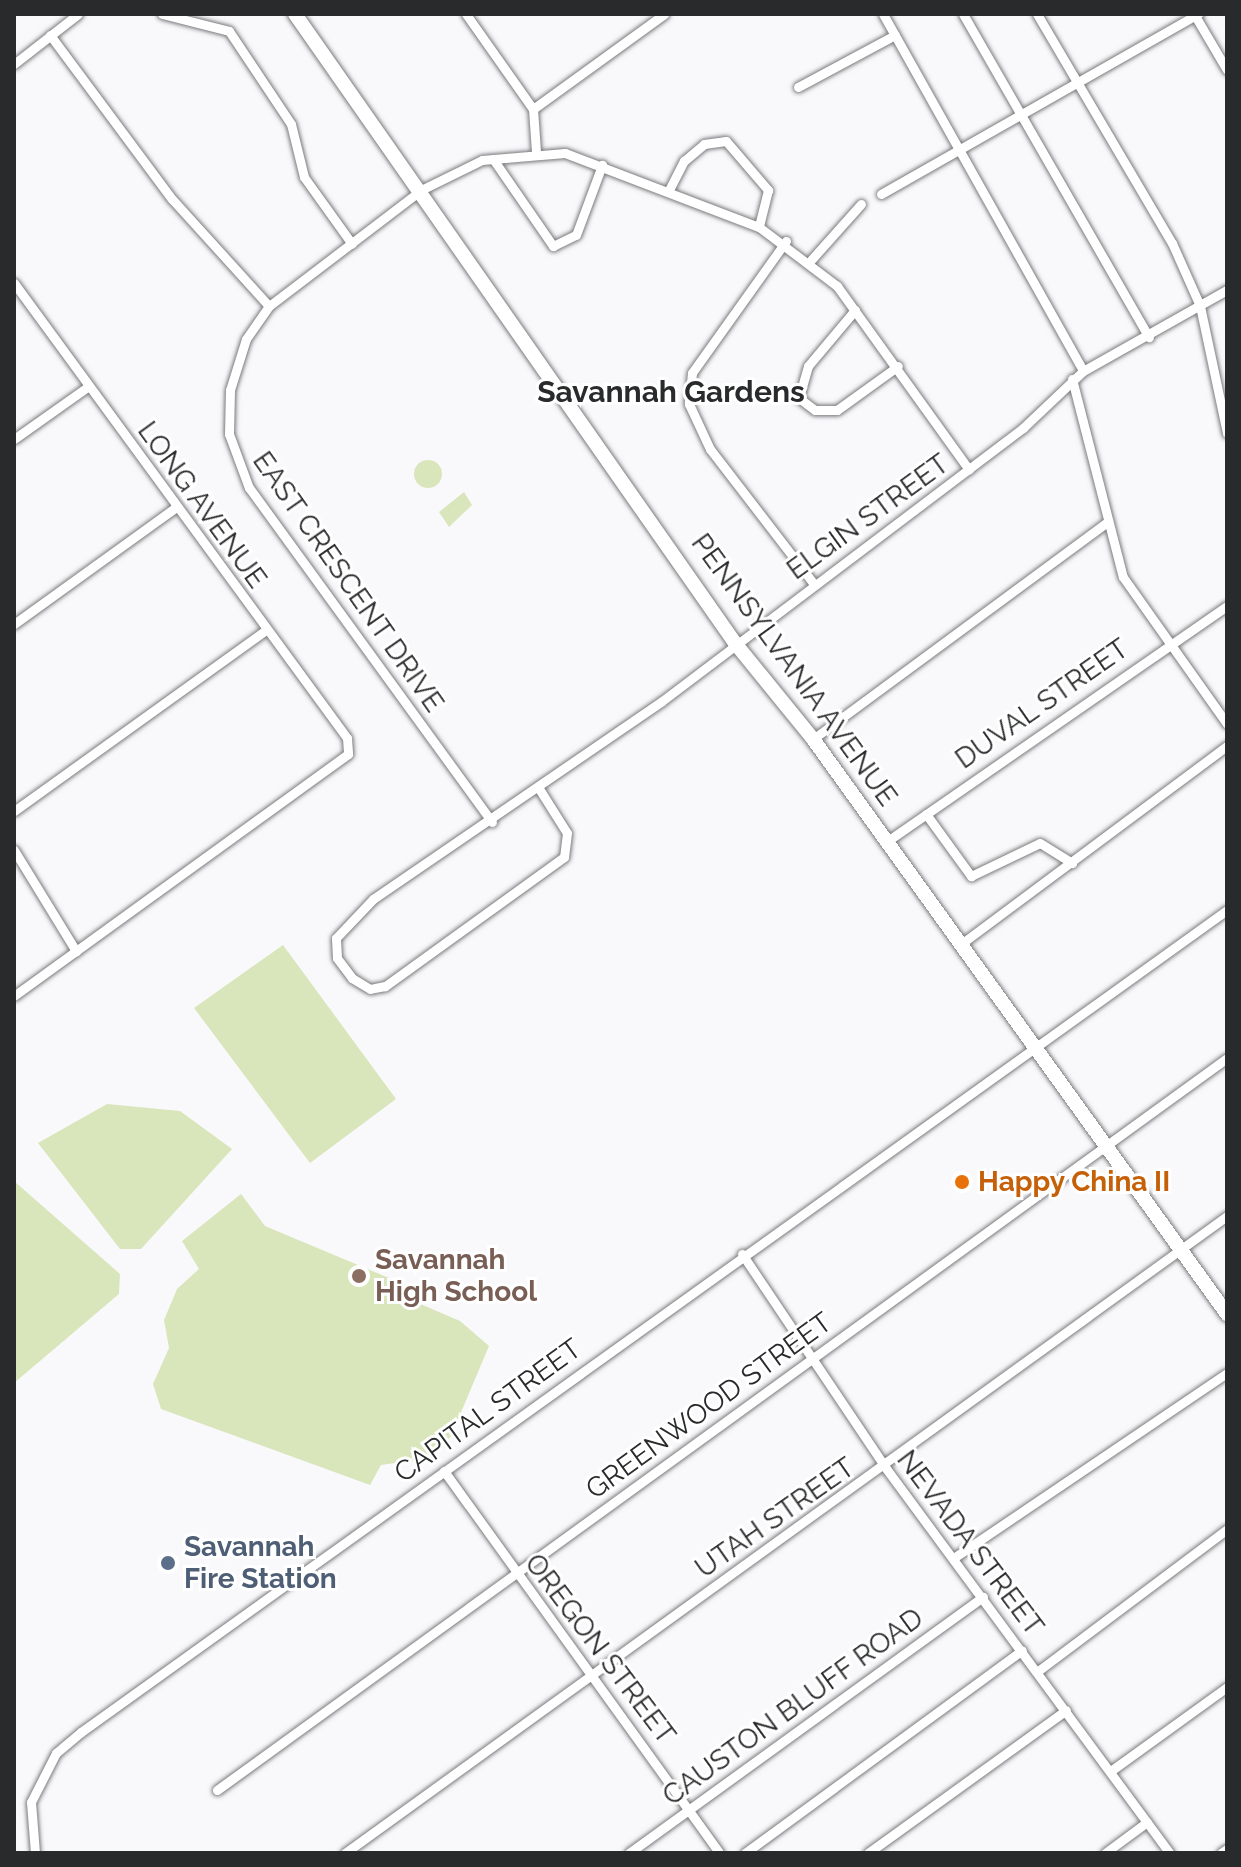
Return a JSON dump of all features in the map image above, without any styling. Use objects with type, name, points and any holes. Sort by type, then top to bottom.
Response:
[{"type":"main road","name":"PENNSYLVANIA AVENUE","points":[[295,14],[735,643],[813,739],[1110,1145],[1227,1314]]},
{"type":"street","points":[[14,64],[78,14]]},
{"type":"street","points":[[162,14],[229,31],[283,110],[304,177],[352,244]]},
{"type":"street","points":[[466,14],[533,109],[536,152],[602,165],[759,227],[786,241],[811,260],[855,310],[898,366],[969,470]]},
{"type":"street","points":[[643,14],[650,23]]},
{"type":"street","points":[[533,109],[664,14]]},
{"type":"street","points":[[883,14],[1083,371]]},
{"type":"street","points":[[963,14],[1149,337]]},
{"type":"street","points":[[1037,14],[1172,243],[1200,306],[1227,433]]},
{"type":"street","points":[[881,194],[1074,80],[1196,15],[1227,70]]},
{"type":"street","points":[[50,35],[172,199],[269,306]]},
{"type":"street","points":[[798,87],[895,35]]},
{"type":"street","points":[[669,190],[684,161],[704,144],[726,141],[768,190],[759,227]]},
{"type":"street","name":"EAST CRESCENT DRIVE","points":[[492,822],[235,464],[230,390],[246,339],[269,306],[421,190],[493,159],[536,152]]},
{"type":"street","points":[[493,159],[553,246],[576,235],[602,165]]},
{"type":"street","points":[[811,260],[861,204]]},
{"type":"street","points":[[786,241],[692,373],[689,404],[710,449],[814,584]]},
{"type":"street","name":"LONG AVENUE","points":[[14,283],[86,388],[347,738],[348,754],[76,951]]},
{"type":"street","name":"ELGIN STREET","points":[[538,787],[567,833],[564,857],[385,986],[370,989],[352,978],[337,958],[344,923],[492,822],[538,787],[969,470],[1083,371],[1149,337],[1227,290]]},
{"type":"street","points":[[855,310],[799,379],[799,398],[815,410],[837,410],[898,366]]},
{"type":"street","points":[[1072,379],[1123,577],[1227,724]]},
{"type":"street","points":[[14,439],[86,388]]},
{"type":"street","points":[[14,624],[176,507]]},
{"type":"street","points":[[813,739],[1107,522]]},
{"type":"street","name":"DUVAL STREET","points":[[886,842],[1167,642],[1227,606]]},
{"type":"street","points":[[14,811],[266,630]]},
{"type":"street","points":[[961,944],[1227,746]]},
{"type":"street","points":[[926,814],[971,876],[1040,843],[1072,863]]},
{"type":"street","points":[[14,850],[76,951],[14,996]]},
{"type":"street","name":"CAPITAL STREET","points":[[35,1853],[31,1802],[56,1753],[742,1254],[1227,910]]},
{"type":"street","name":"GREENWOOD STREET","points":[[217,1790],[1227,1058]]},
{"type":"street","name":"UTAH STREET","points":[[345,1853],[885,1467],[1227,1216]]},
{"type":"street","name":"NEVADA STREET","points":[[742,1254],[885,1467],[955,1557],[1170,1853]]},
{"type":"street","points":[[955,1557],[1227,1373]]},
{"type":"street","name":"OREGON STREET","points":[[444,1471],[590,1677],[692,1807],[720,1853]]},
{"type":"street","points":[[1038,1671],[1227,1529]]},
{"type":"street","name":"CAUSTON BLUFF ROAD","points":[[629,1853],[983,1597]]},
{"type":"street","points":[[745,1853],[1022,1650]]},
{"type":"street","points":[[1112,1770],[1227,1687]]},
{"type":"street","points":[[868,1853],[1066,1710]]},
{"type":"street","points":[[1105,1853],[1147,1822]]},
{"type":"street","points":[[1221,1853],[1227,1849]]},
{"type":"green space","points":[[428,460],[438,464],[442,474],[438,484],[428,488],[418,484],[414,474],[418,464]]},
{"type":"green space","points":[[464,492],[472,505],[449,527],[439,512]]},
{"type":"green space","points":[[283,945],[396,1099],[310,1163],[194,1008]]},
{"type":"green space","points":[[107,1104],[180,1111],[232,1149],[141,1249],[120,1249],[38,1143]]},
{"type":"green space","points":[[14,1181],[120,1274],[119,1294],[14,1383]]},
{"type":"green space","points":[[241,1194],[265,1226],[408,1286],[404,1297],[460,1321],[489,1346],[451,1436],[431,1458],[381,1465],[370,1485],[161,1409],[153,1384],[169,1348],[164,1320],[177,1289],[199,1269],[182,1241]]},
{"type":"place","name":"Happy China II","points":[[962,1182]]},
{"type":"place","name":"Savannah High School","points":[[359,1276]]},
{"type":"place","name":"Savannah Fire Station","points":[[168,1563]]},
{"type":"district","name":"Savannah Gardens","points":[[671,392]]}]
